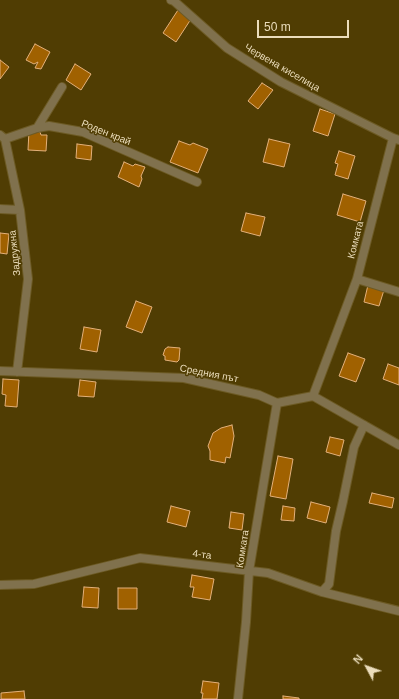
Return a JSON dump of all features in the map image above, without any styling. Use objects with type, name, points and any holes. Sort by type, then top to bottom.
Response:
[{"type":"street","name":"Червена киселица","points":[[174,0],[227,48],[282,82],[396,139]]},
{"type":"street","points":[[37,128],[62,87]]},
{"type":"street","name":"Роден край","points":[[2,137],[49,126],[83,132],[197,182]]},
{"type":"street","name":"Задружна","points":[[2,137],[20,210],[28,279],[17,372]]},
{"type":"street","name":"Комката","points":[[314,396],[357,279],[396,139]]},
{"type":"street","points":[[0,209],[20,210]]},
{"type":"street","points":[[357,279],[399,292]]},
{"type":"street","name":"Средния път","points":[[0,371],[184,378],[259,395],[277,403]]},
{"type":"street","points":[[277,403],[314,396],[399,445]]},
{"type":"street","name":"Комката","points":[[238,699],[246,622],[249,571],[277,403]]},
{"type":"street","points":[[322,592],[329,584],[336,531],[354,446],[364,425]]},
{"type":"street","name":"4-та","points":[[0,584],[34,584],[140,558],[268,573],[322,592],[399,611]]},
{"type":"building","points":[[178,10],[191,19],[176,42],[163,33]]},
{"type":"building","points":[[35,44],[50,52],[41,69],[35,68],[38,62],[34,64],[26,60]]},
{"type":"building","points":[[0,60],[9,67],[0,79]]},
{"type":"building","points":[[75,64],[91,74],[81,90],[66,80]]},
{"type":"building","points":[[262,83],[273,90],[258,109],[248,101]]},
{"type":"building","points":[[320,109],[335,114],[328,136],[313,131]]},
{"type":"building","points":[[29,131],[40,132],[41,135],[47,135],[46,151],[28,150]]},
{"type":"building","points":[[269,139],[290,144],[284,167],[263,162]]},
{"type":"building","points":[[179,141],[190,145],[193,143],[208,149],[198,173],[170,162]]},
{"type":"building","points":[[77,144],[92,146],[91,160],[76,158]]},
{"type":"building","points":[[339,151],[355,156],[348,179],[335,175],[338,164],[335,163]]},
{"type":"building","points":[[124,162],[133,166],[135,164],[145,167],[141,176],[142,179],[139,187],[118,177]]},
{"type":"building","points":[[343,194],[366,201],[360,222],[337,215]]},
{"type":"building","points":[[246,213],[265,217],[260,236],[241,231]]},
{"type":"building","points":[[0,233],[9,234],[7,254],[0,253]]},
{"type":"building","points":[[368,285],[384,290],[379,306],[364,302]]},
{"type":"building","points":[[136,301],[152,307],[142,333],[126,327]]},
{"type":"building","points":[[84,327],[101,330],[97,352],[80,349]]},
{"type":"building","points":[[168,347],[180,348],[179,360],[177,362],[165,360],[165,356],[163,355],[165,349]]},
{"type":"building","points":[[348,353],[365,359],[356,382],[339,376]]},
{"type":"building","points":[[388,364],[399,368],[399,385],[383,379]]},
{"type":"building","points":[[3,379],[19,380],[17,407],[5,406],[6,395],[2,394]]},
{"type":"building","points":[[80,380],[96,382],[94,397],[78,396]]},
{"type":"building","points":[[232,425],[234,436],[230,458],[226,457],[225,463],[210,460],[210,451],[208,446],[213,433],[221,428]]},
{"type":"building","points":[[330,437],[344,440],[340,456],[326,452]]},
{"type":"building","points":[[278,456],[293,459],[286,499],[270,496]]},
{"type":"building","points":[[372,493],[394,498],[392,508],[369,503]]},
{"type":"building","points":[[311,502],[330,507],[326,523],[307,518]]},
{"type":"building","points":[[171,506],[190,511],[186,527],[167,522]]},
{"type":"building","points":[[283,506],[295,508],[294,521],[281,520]]},
{"type":"building","points":[[231,512],[244,514],[242,530],[229,528]]},
{"type":"building","points":[[192,575],[214,579],[210,600],[192,597],[194,587],[190,587]]},
{"type":"building","points":[[84,587],[99,588],[98,608],[82,607]]},
{"type":"building","points":[[118,588],[137,588],[137,609],[118,609]]},
{"type":"building","points":[[203,681],[219,683],[217,699],[202,699],[203,693],[201,693]]},
{"type":"building","points":[[24,691],[25,699],[1,699],[1,693]]},
{"type":"building","points":[[283,696],[299,698],[299,699],[283,699]]}]
